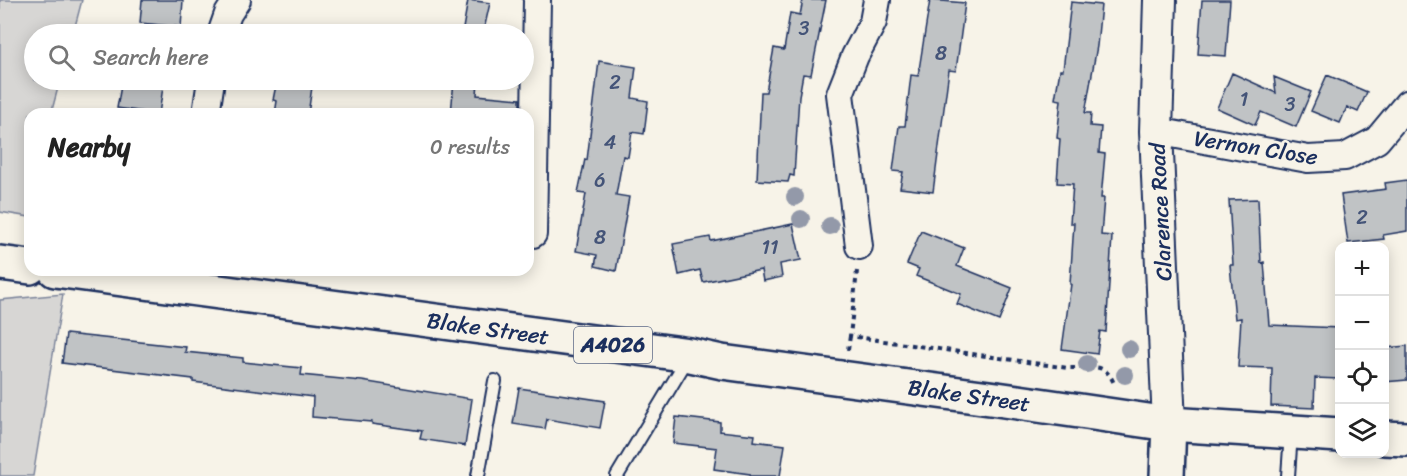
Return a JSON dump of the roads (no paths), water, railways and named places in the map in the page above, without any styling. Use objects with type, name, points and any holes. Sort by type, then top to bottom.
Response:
[{"type":"main road","points":[[0,262],[24,266]]},
{"type":"main road","name":"Blake Street","points":[[101,276],[690,355],[722,362],[1169,424],[1335,435]]},
{"type":"main road","points":[[1167,476],[1169,424]]},
{"type":"main road","points":[[1389,438],[1407,439]]},
{"type":"street","points":[[224,24],[237,0]]},
{"type":"street","points":[[534,88],[537,0]]},
{"type":"street","points":[[859,246],[840,94],[855,56],[873,22],[876,0]]},
{"type":"street","name":"Clarence Road","points":[[1160,0],[1156,131],[1169,424]]},
{"type":"street","points":[[207,108],[210,90]]},
{"type":"street","points":[[533,108],[534,90]]},
{"type":"street","name":"Vernon Close","points":[[1156,131],[1308,159],[1345,157],[1377,140],[1407,104]]},
{"type":"lane","points":[[617,476],[690,355]]},
{"type":"lane","points":[[478,476],[495,381]]},
{"type":"lane","points":[[1288,476],[1291,432]]}]
